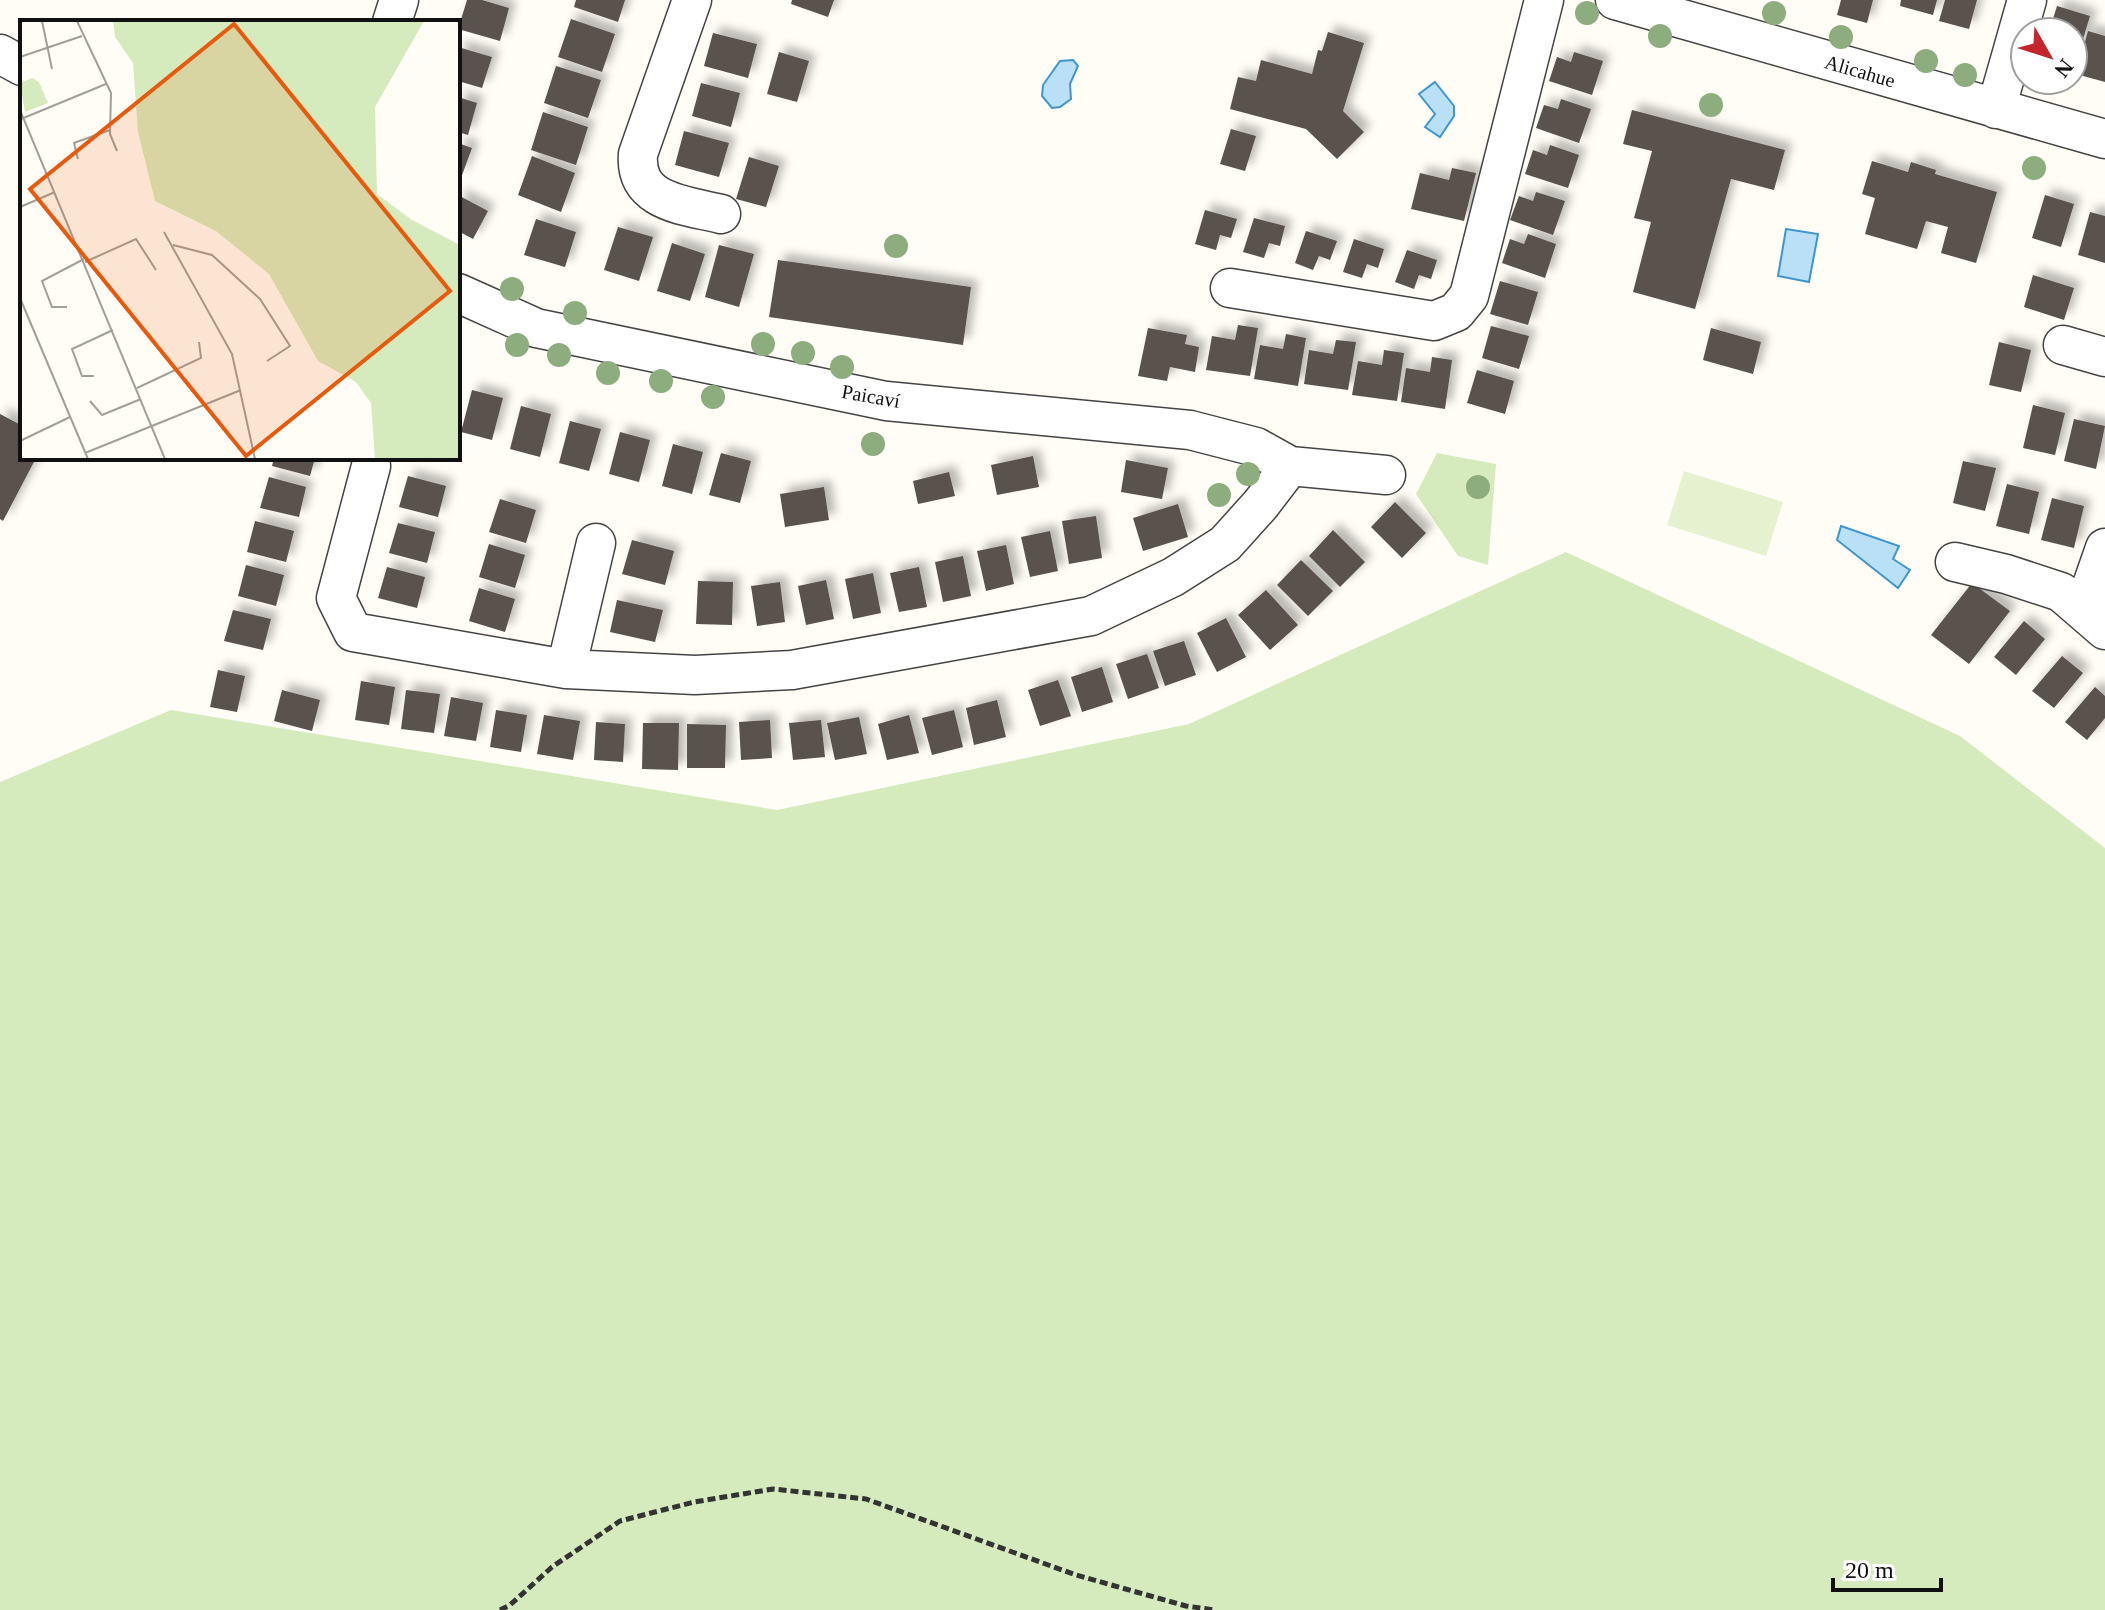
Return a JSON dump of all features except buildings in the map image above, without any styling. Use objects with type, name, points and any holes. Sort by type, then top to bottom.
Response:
[{"type":"street","points":[[393,20],[399,0]]},
{"type":"street","points":[[692,0],[637,162],[643,182],[654,194],[721,214]]},
{"type":"street","points":[[1230,288],[1434,321],[1456,312],[1469,296],[1544,0]]},
{"type":"street","name":"Alicahue","points":[[1615,0],[2105,139]]},
{"type":"street","points":[[1996,109],[2027,0]]},
{"type":"street","points":[[0,54],[20,65]]},
{"type":"street","name":"Paicaví","points":[[460,294],[536,328],[886,401],[1190,430],[1256,447],[1290,466],[1386,475]]},
{"type":"street","points":[[2063,345],[2105,357]]},
{"type":"street","points":[[371,466],[336,598],[353,632],[566,669],[695,675],[792,670],[1091,616],[1173,577],[1225,544],[1290,466]]},
{"type":"street","points":[[566,669],[596,543]]},
{"type":"street","points":[[2094,621],[2105,548]]},
{"type":"street","points":[[1955,562],[2061,592],[2094,621]]},
{"type":"path","points":[[500,1610],[510,1605],[552,1567],[620,1521],[694,1502],[773,1489],[866,1499],[1076,1575],[1188,1608],[1215,1610]]},
{"type":"green space","points":[[1437,453],[1496,464],[1488,565],[1458,556],[1416,494]]},
{"type":"green space","points":[[1684,471],[1783,502],[1766,556],[1667,525]]},
{"type":"green space","points":[[1566,552],[1960,736],[2105,848],[2105,1610],[0,1610],[0,782],[171,710],[777,810],[1189,724]]},
{"type":"water","points":[[1073,60],[1078,66],[1070,84],[1071,99],[1060,107],[1052,108],[1042,96],[1043,85],[1060,61]]},
{"type":"water","points":[[1435,82],[1454,106],[1454,116],[1440,137],[1425,127],[1435,114],[1419,94]]},
{"type":"water","points":[[1786,229],[1818,234],[1809,282],[1778,276]]},
{"type":"water","points":[[1841,526],[1899,546],[1893,559],[1910,570],[1898,588],[1837,540]]}]
